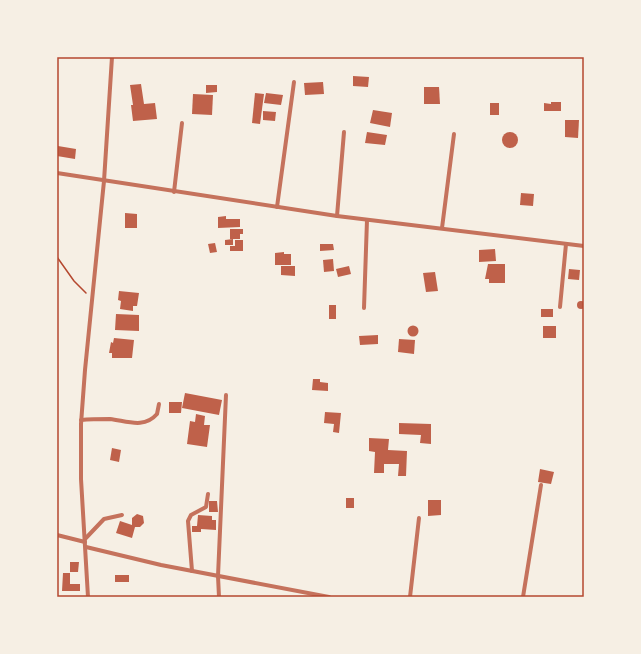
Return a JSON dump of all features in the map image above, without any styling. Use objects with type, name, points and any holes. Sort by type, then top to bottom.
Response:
[{"type":"street","points":[[88,597],[81,479],[81,420],[104,181],[112,57]]},
{"type":"street","points":[[277,207],[294,82]]},
{"type":"street","points":[[174,192],[182,123]]},
{"type":"street","points":[[337,216],[344,132]]},
{"type":"street","points":[[442,228],[454,134]]},
{"type":"street","points":[[57,172],[104,181],[337,216],[584,246]]},
{"type":"street","points":[[364,308],[367,220]]},
{"type":"street","points":[[560,307],[566,244]]},
{"type":"street","points":[[219,597],[218,576],[226,395]]},
{"type":"street","points":[[81,420],[103,419],[131,423],[148,422],[157,414],[159,404]]},
{"type":"street","points":[[523,597],[541,485]]},
{"type":"street","points":[[192,571],[188,520],[191,515],[206,507],[208,494]]},
{"type":"street","points":[[85,541],[104,519],[122,515]]},
{"type":"street","points":[[410,597],[419,518]]},
{"type":"street","points":[[57,535],[85,541]]},
{"type":"street","points":[[86,547],[192,571],[330,597]]},
{"type":"path","points":[[57,257],[74,281],[92,298]]},
{"type":"building","points":[[353,76],[369,77],[368,87],[353,86]]},
{"type":"building","points":[[323,82],[324,94],[305,95],[304,83]]},
{"type":"building","points":[[141,84],[144,104],[155,103],[157,119],[133,121],[131,105],[133,105],[130,85]]},
{"type":"building","points":[[206,85],[217,85],[217,92],[206,93]]},
{"type":"building","points":[[424,87],[439,87],[440,104],[424,104]]},
{"type":"building","points":[[255,93],[264,94],[260,124],[252,123]]},
{"type":"building","points":[[266,93],[283,95],[281,105],[264,103]]},
{"type":"building","points":[[193,94],[213,95],[212,115],[192,114]]},
{"type":"building","points":[[551,102],[561,102],[561,111],[544,111],[544,103],[551,104]]},
{"type":"building","points":[[490,103],[499,103],[499,115],[490,115]]},
{"type":"building","points":[[373,110],[392,113],[390,127],[370,123]]},
{"type":"building","points":[[263,111],[276,112],[275,121],[263,120]]},
{"type":"building","points":[[565,120],[579,120],[578,138],[565,137]]},
{"type":"building","points":[[367,132],[387,135],[385,145],[365,143]]},
{"type":"building","points":[[507,132],[513,132],[518,137],[516,146],[513,148],[507,148],[502,143],[502,137]]},
{"type":"building","points":[[58,146],[76,149],[75,159],[57,156]]},
{"type":"building","points":[[521,193],[534,194],[533,206],[520,205]]},
{"type":"building","points":[[125,213],[137,214],[137,228],[125,228]]},
{"type":"building","points":[[226,216],[226,219],[240,219],[240,227],[218,228],[218,217]]},
{"type":"building","points":[[230,229],[243,229],[243,234],[240,234],[240,239],[230,239]]},
{"type":"building","points":[[233,239],[233,245],[225,245],[225,240]]},
{"type":"building","points":[[235,240],[243,240],[243,251],[230,251],[230,246],[235,246]]},
{"type":"building","points":[[215,243],[217,252],[210,253],[208,244]]},
{"type":"building","points":[[320,244],[333,244],[334,250],[320,251]]},
{"type":"building","points":[[495,249],[496,261],[479,262],[479,250]]},
{"type":"building","points":[[284,252],[284,254],[291,254],[291,265],[275,265],[275,253]]},
{"type":"building","points":[[333,259],[334,271],[324,272],[323,260]]},
{"type":"building","points":[[488,264],[505,264],[505,283],[489,283],[489,279],[485,279]]},
{"type":"building","points":[[281,266],[295,266],[295,276],[281,275]]},
{"type":"building","points":[[349,266],[351,274],[338,277],[336,269]]},
{"type":"building","points":[[569,269],[580,270],[579,280],[568,279]]},
{"type":"building","points":[[435,272],[438,291],[426,292],[423,273]]},
{"type":"building","points":[[119,291],[139,293],[137,306],[133,306],[133,311],[120,309],[121,301],[118,300]]},
{"type":"building","points":[[581,301],[584,302],[584,308],[581,309],[578,308],[577,305],[578,302]]},
{"type":"building","points":[[329,305],[336,305],[336,319],[329,319]]},
{"type":"building","points":[[541,309],[553,309],[553,317],[541,317]]},
{"type":"building","points":[[116,314],[139,315],[139,331],[115,330]]},
{"type":"building","points":[[411,326],[415,326],[417,327],[417,335],[411,336],[408,333],[408,329]]},
{"type":"building","points":[[543,326],[556,326],[556,338],[543,338]]},
{"type":"building","points":[[378,335],[378,344],[360,345],[359,336]]},
{"type":"building","points":[[114,338],[134,340],[132,358],[112,358],[112,353],[109,353],[111,342],[113,343]]},
{"type":"building","points":[[399,339],[415,340],[414,354],[398,352]]},
{"type":"building","points":[[313,379],[320,379],[320,382],[328,383],[328,391],[312,390]]},
{"type":"building","points":[[185,393],[222,400],[219,415],[182,408]]},
{"type":"building","points":[[169,402],[182,402],[181,413],[169,413]]},
{"type":"building","points":[[325,412],[341,413],[339,433],[333,432],[334,424],[324,423]]},
{"type":"building","points":[[196,414],[205,416],[204,425],[210,425],[207,447],[187,444],[190,421],[195,422]]},
{"type":"building","points":[[399,423],[431,424],[431,444],[420,443],[421,435],[399,434]]},
{"type":"building","points":[[369,438],[389,439],[388,450],[407,451],[406,476],[398,476],[399,464],[384,464],[384,473],[374,473],[375,452],[369,451]]},
{"type":"building","points":[[112,448],[121,450],[119,462],[110,460]]},
{"type":"building","points":[[540,469],[554,472],[551,484],[538,482]]},
{"type":"building","points":[[346,498],[354,498],[354,508],[346,508]]},
{"type":"building","points":[[428,500],[441,500],[441,515],[428,516]]},
{"type":"building","points":[[209,501],[217,501],[218,512],[209,512]]},
{"type":"building","points":[[137,514],[143,516],[144,523],[140,527],[135,527],[132,538],[116,533],[120,521],[132,525],[132,518]]},
{"type":"building","points":[[198,515],[212,516],[212,520],[216,520],[216,530],[201,529],[201,532],[192,532],[192,526],[197,526]]},
{"type":"building","points":[[70,562],[79,562],[78,572],[70,572]]},
{"type":"building","points":[[63,573],[70,573],[70,584],[80,584],[80,591],[62,591]]},
{"type":"building","points":[[115,575],[129,575],[129,582],[115,582]]}]
